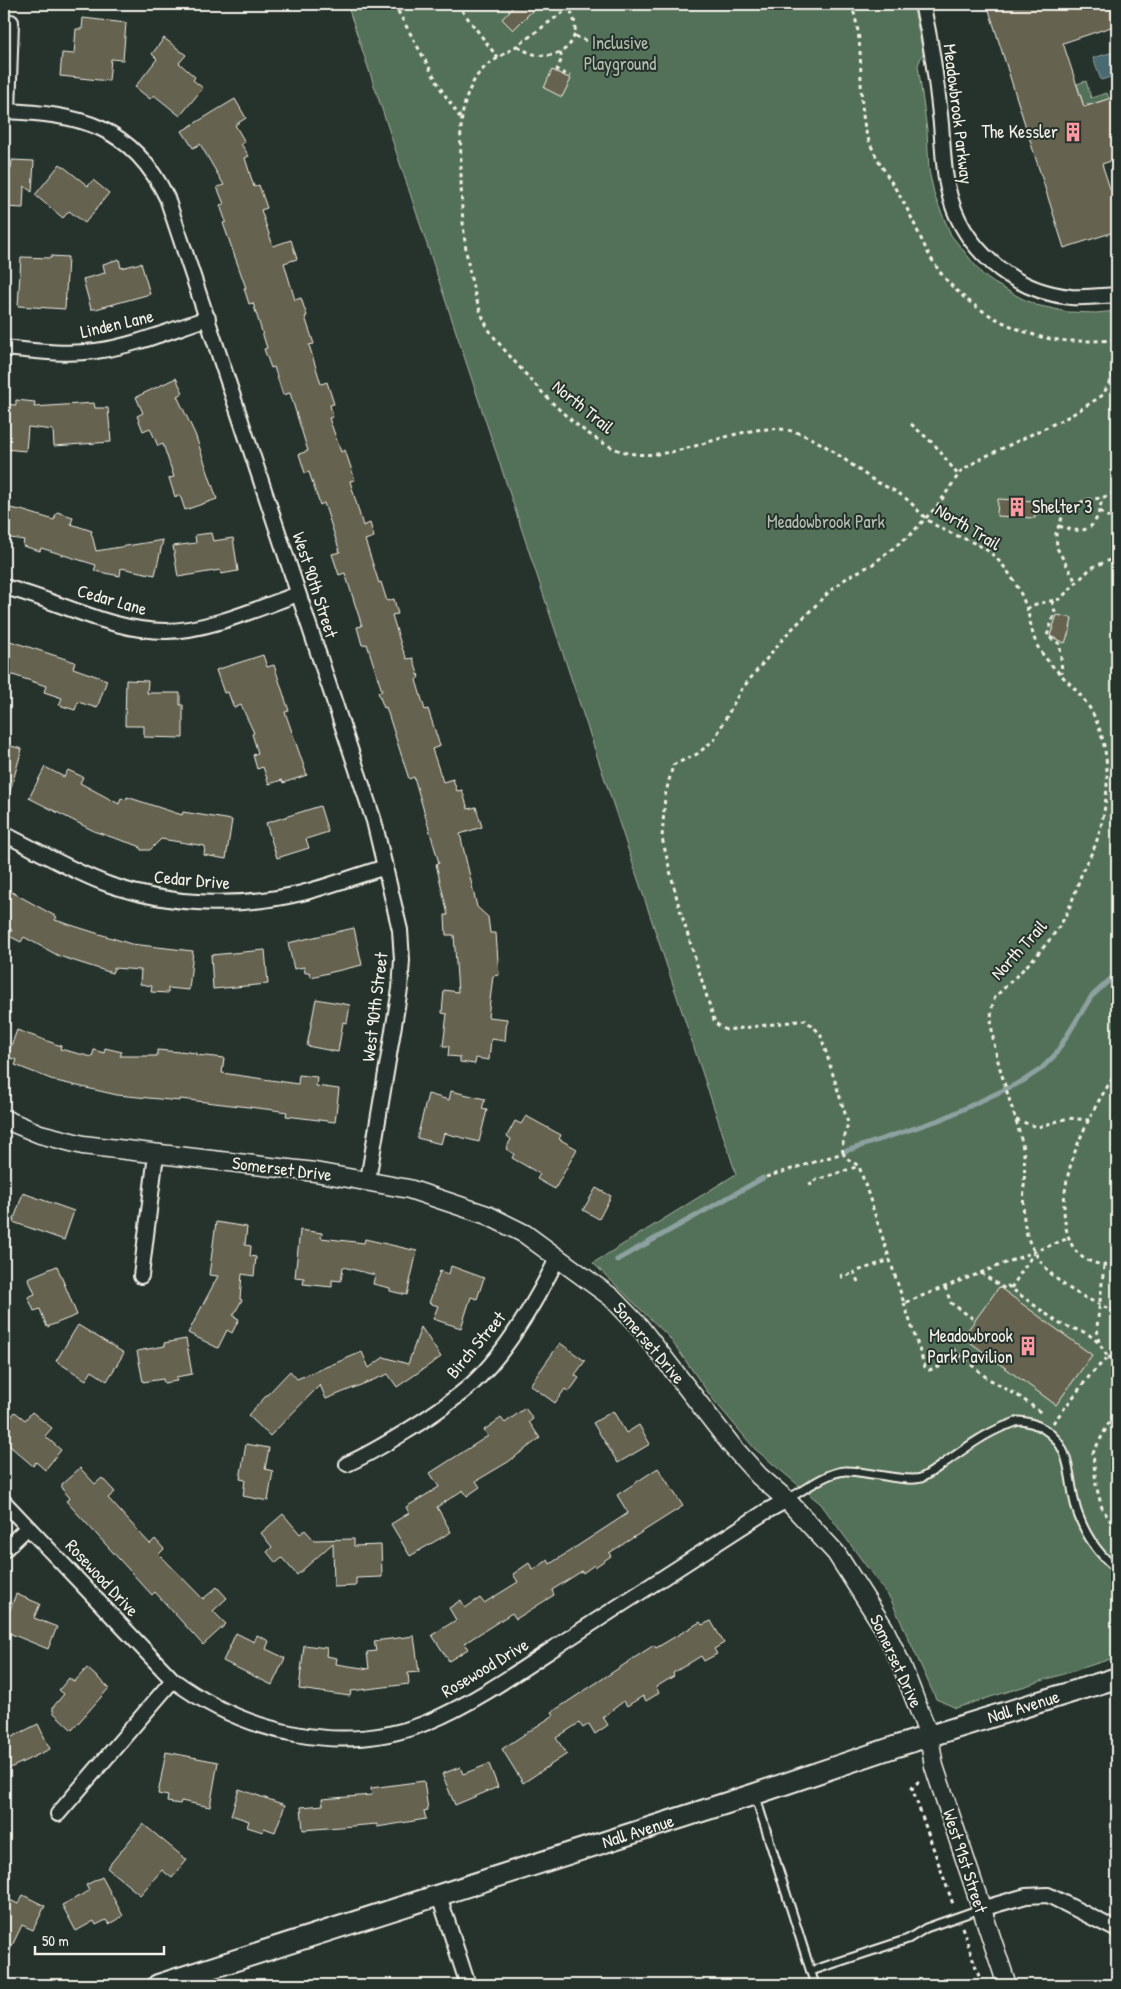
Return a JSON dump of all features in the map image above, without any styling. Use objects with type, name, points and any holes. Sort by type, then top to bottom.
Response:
[{"type":"main road","name":"Nall Avenue","points":[[158,1985],[755,1794],[929,1736],[1117,1678]]},
{"type":"street","name":"Meadowbrook Parkway","points":[[922,4],[935,66],[944,170],[953,208],[967,235],[986,258],[1010,276],[1034,288],[1072,297],[1117,295]]},
{"type":"street","name":"West 90th Street","points":[[11,22],[6,111],[72,117],[94,124],[120,138],[140,155],[157,177],[167,198],[374,822],[400,930],[402,960],[400,989],[368,1180]]},
{"type":"street","name":"Linden Lane","points":[[4,348],[58,353],[97,351],[133,343],[208,318]]},
{"type":"street","name":"Cedar Lane","points":[[4,587],[115,623],[134,628],[166,631],[199,628],[298,594]]},
{"type":"street","name":"Cedar Drive","points":[[4,834],[110,885],[144,895],[190,902],[234,903],[273,898],[303,892],[386,867]]},
{"type":"street","name":"Somerset Drive","points":[[4,1119],[40,1134],[83,1145],[315,1172],[368,1180],[409,1189],[487,1215],[525,1234],[611,1298],[639,1326],[732,1446],[759,1476],[787,1500],[836,1553],[884,1628],[902,1666],[929,1736]]},
{"type":"street","points":[[141,1276],[156,1154]]},
{"type":"street","name":"Birch Street","points":[[347,1464],[372,1453],[446,1406],[474,1383],[519,1326],[541,1292],[558,1257]]},
{"type":"street","name":"Rosewood Drive","points":[[4,1502],[173,1680],[194,1695],[228,1714],[267,1728],[306,1736],[346,1738],[387,1734],[419,1725],[484,1694],[765,1512],[787,1500]]},
{"type":"street","points":[[4,1550],[28,1527]]},
{"type":"street","points":[[58,1814],[173,1680]]},
{"type":"street","name":"West 91st Street","points":[[929,1736],[934,1766],[1007,1985]]},
{"type":"street","points":[[981,1909],[1026,1896],[1048,1895],[1117,1930]]},
{"type":"street","points":[[438,1896],[468,1985]]},
{"type":"lane","points":[[787,1500],[836,1472],[848,1471],[869,1475],[919,1479],[989,1433],[1019,1421],[1037,1425],[1047,1431],[1062,1446],[1068,1461],[1077,1512],[1084,1530],[1098,1550],[1117,1569]]},
{"type":"lane","points":[[755,1794],[815,1985]]},
{"type":"lane","points":[[811,1971],[908,1939],[926,1928],[981,1909]]},
{"type":"path","points":[[394,4],[440,89],[461,120]]},
{"type":"path","points":[[457,4],[498,58]]},
{"type":"path","name":"North Trail","points":[[577,4],[552,18],[518,46],[498,58],[478,74],[463,105],[461,120],[462,207],[472,286],[485,323],[502,347],[538,389],[576,424],[609,446],[622,452],[636,455],[679,450],[760,429],[774,428],[793,432],[824,445],[877,483],[902,495],[938,527],[989,552],[1002,564],[1016,584],[1038,647],[1076,688],[1092,712],[1103,743],[1108,776],[1103,819],[1095,845],[1062,924],[1042,950],[995,997],[990,1016],[992,1036],[1016,1120],[1024,1156],[1023,1224],[1035,1252],[1056,1281],[1085,1298],[1117,1313]]},
{"type":"path","points":[[518,46],[528,54],[545,57],[560,52],[567,47],[575,36],[575,23],[570,8]]},
{"type":"path","points":[[575,36],[587,41]]},
{"type":"path","points":[[560,52],[562,61],[558,70],[570,76]]},
{"type":"path","points":[[1116,340],[1115,371],[1103,395],[1070,416],[968,465],[958,475],[938,505],[899,544],[830,591],[786,635],[741,690],[714,740],[697,754],[673,765],[665,796],[662,838],[678,903],[716,1023],[726,1030],[805,1020],[820,1033],[848,1123],[842,1147],[843,1153],[846,1158],[859,1166],[924,1367],[928,1370],[939,1367],[954,1350],[987,1378],[1020,1397],[1055,1421],[1091,1374],[1108,1357],[1117,1355]]},
{"type":"path","points":[[911,424],[936,445],[958,475]]},
{"type":"path","points":[[1035,513],[1053,508],[1065,510],[1086,500],[1102,498],[1117,490]]},
{"type":"path","points":[[1059,526],[1072,531],[1088,529],[1096,522],[1102,498]]},
{"type":"path","points":[[1100,511],[1108,517],[1111,516],[1117,507]]},
{"type":"path","points":[[1065,510],[1056,533],[1057,548],[1076,582]]},
{"type":"path","points":[[1026,609],[1032,605],[1060,599],[1091,568],[1117,557]]},
{"type":"path","points":[[1052,601],[1055,617],[1048,636],[1060,644],[1062,674]]},
{"type":"path","points":[[1117,1072],[1089,1120],[1072,1163],[1065,1198],[1065,1225],[1069,1238],[1078,1254],[1104,1266],[1117,1265]]},
{"type":"path","points":[[1016,1120],[1038,1127],[1068,1118],[1089,1120]]},
{"type":"path","points":[[766,1177],[843,1153]]},
{"type":"path","points":[[811,1186],[810,1182],[859,1166]]},
{"type":"path","points":[[904,1303],[1069,1238]]},
{"type":"path","points":[[1011,1288],[1035,1252]]},
{"type":"path","points":[[841,1274],[842,1277],[890,1260]]},
{"type":"path","points":[[1099,1343],[1098,1327],[1104,1266]]},
{"type":"path","points":[[855,1273],[858,1282]]},
{"type":"path","points":[[981,1273],[1005,1289],[1008,1286],[1060,1324],[1087,1333],[1099,1343],[1108,1357],[1117,1359]]},
{"type":"path","points":[[945,1287],[951,1303],[975,1320]]},
{"type":"path","points":[[1117,1408],[1093,1453],[1096,1485],[1102,1508],[1117,1531]]},
{"type":"path","points":[[1117,1450],[1114,1451],[1117,1461]]},
{"type":"path","points":[[919,1781],[912,1788],[982,1985]]},
{"type":"green space","name":"Meadowbrook Park","points":[[347,4],[913,4],[923,53],[918,65],[927,130],[929,171],[935,197],[951,235],[983,275],[994,283],[1036,305],[1068,312],[1096,313],[1117,311],[1117,1657],[956,1708],[936,1699],[891,1600],[821,1504],[755,1449],[712,1398],[668,1336],[593,1263],[736,1174]]},
{"type":"green space","points":[[1086,81],[1091,98],[1107,93],[1109,99],[1088,105],[1083,103],[1077,84]]},
{"type":"water","points":[[1117,51],[1117,75],[1101,80],[1093,58]]},
{"type":"building","points":[[516,4],[539,4],[513,30],[502,19]]},
{"type":"building","name":"The Kessler","points":[[987,4],[1117,4],[1117,25],[1063,43],[1084,107],[1117,96],[1117,159],[1102,164],[1117,210],[1117,231],[1064,248]]},
{"type":"building","points":[[83,18],[126,23],[123,60],[111,59],[109,81],[60,76],[62,53],[74,54],[76,29],[82,29]]},
{"type":"building","points":[[164,38],[186,55],[179,63],[195,77],[193,80],[203,88],[180,116],[154,95],[150,99],[135,87],[157,59],[152,54]]},
{"type":"building","points":[[552,70],[571,79],[562,97],[544,88]]},
{"type":"building","points":[[235,99],[246,118],[235,125],[245,142],[241,144],[249,156],[245,158],[254,187],[259,185],[267,208],[261,210],[273,246],[291,240],[297,259],[284,263],[295,300],[301,298],[307,316],[305,317],[314,344],[309,345],[321,384],[327,382],[334,404],[330,405],[333,417],[329,418],[341,452],[345,450],[355,480],[350,481],[363,526],[370,523],[374,537],[365,540],[379,583],[381,582],[387,601],[394,599],[398,614],[392,615],[402,648],[407,659],[413,658],[419,677],[416,680],[425,710],[428,709],[440,746],[432,749],[443,782],[453,779],[457,791],[462,790],[468,809],[476,807],[482,827],[460,834],[477,907],[488,917],[490,933],[496,933],[499,975],[493,976],[488,1017],[507,1019],[505,1041],[491,1039],[489,1060],[476,1058],[475,1064],[460,1062],[460,1057],[448,1056],[449,1046],[443,1046],[447,1014],[442,1013],[444,990],[458,992],[454,935],[446,935],[445,915],[448,915],[436,864],[439,863],[414,777],[409,779],[386,707],[384,708],[378,692],[382,691],[367,644],[362,645],[357,627],[362,626],[345,573],[339,575],[332,554],[340,552],[324,503],[320,505],[309,472],[305,473],[299,454],[308,451],[290,393],[283,395],[274,367],[271,368],[264,349],[267,348],[253,303],[249,304],[244,288],[246,288],[223,223],[226,222],[220,205],[224,204],[217,187],[224,185],[200,144],[193,148],[182,131]]},
{"type":"building","points":[[12,160],[34,161],[32,192],[24,186],[23,208],[4,207],[4,168],[11,169]]},
{"type":"building","points":[[60,164],[88,186],[93,180],[109,193],[85,223],[69,211],[63,218],[35,195]]},
{"type":"building","points":[[51,256],[68,257],[65,309],[18,306],[21,257],[51,258]]},
{"type":"building","points":[[119,259],[121,268],[141,263],[150,294],[91,309],[83,279],[105,273],[103,264]]},
{"type":"building","points":[[176,378],[183,393],[177,396],[195,434],[217,499],[185,510],[180,495],[175,497],[169,478],[174,477],[163,444],[158,446],[150,428],[143,431],[137,416],[143,413],[136,397]]},
{"type":"building","points":[[16,400],[35,402],[34,407],[94,403],[95,408],[108,408],[111,442],[54,446],[53,430],[28,427],[26,451],[4,449],[4,404],[16,405]]},
{"type":"building","name":"Shelter 3","points":[[998,499],[1036,501],[1035,518],[997,516]]},
{"type":"building","points":[[4,507],[54,520],[57,512],[73,517],[71,524],[92,531],[91,534],[96,551],[163,540],[155,575],[121,568],[120,576],[94,571],[96,565],[41,548],[40,551],[23,546],[24,540],[4,537]]},
{"type":"building","points":[[211,533],[213,541],[233,538],[238,571],[221,574],[220,570],[178,577],[173,546],[196,543],[195,535]]},
{"type":"building","points":[[1057,615],[1072,618],[1065,643],[1050,636]]},
{"type":"building","points":[[4,639],[75,662],[73,668],[107,680],[97,708],[78,702],[75,710],[59,705],[62,698],[44,692],[46,686],[4,672]]},
{"type":"building","points":[[263,655],[267,667],[274,665],[289,711],[285,712],[307,775],[283,783],[282,780],[269,784],[263,767],[257,769],[253,755],[258,753],[252,734],[254,733],[241,705],[234,708],[228,692],[224,693],[216,670]]},
{"type":"building","points":[[126,680],[148,681],[147,693],[180,693],[180,705],[183,705],[183,738],[144,737],[144,726],[125,726]]},
{"type":"building","points":[[4,744],[22,749],[8,798],[4,797]]},
{"type":"building","points":[[45,767],[64,777],[68,770],[83,777],[80,783],[119,804],[121,798],[126,800],[127,797],[182,815],[183,812],[232,820],[226,859],[204,855],[205,846],[161,839],[150,850],[141,850],[139,846],[96,832],[29,798]]},
{"type":"building","points":[[320,806],[328,832],[306,839],[309,848],[277,858],[266,823]]},
{"type":"building","points":[[10,891],[57,917],[55,920],[131,944],[193,951],[189,990],[168,988],[168,993],[151,992],[152,986],[140,984],[141,970],[114,968],[112,973],[59,956],[24,937],[21,942],[9,936],[12,930],[4,926],[4,902]]},
{"type":"building","points":[[354,928],[362,965],[311,977],[309,972],[305,973],[304,967],[294,969],[288,943]]},
{"type":"building","points":[[265,950],[268,984],[213,989],[211,955]]},
{"type":"building","points":[[316,999],[350,1005],[347,1023],[343,1022],[338,1052],[307,1046]]},
{"type":"building","points":[[17,1030],[61,1046],[60,1049],[92,1057],[94,1050],[104,1053],[105,1048],[122,1052],[120,1056],[157,1056],[157,1050],[180,1051],[224,1058],[222,1073],[298,1084],[299,1075],[317,1077],[316,1086],[339,1089],[335,1122],[286,1116],[287,1112],[274,1110],[180,1099],[180,1101],[117,1095],[56,1081],[15,1065],[17,1060],[7,1057]]},
{"type":"building","points":[[451,1091],[485,1099],[482,1109],[487,1110],[479,1142],[444,1133],[441,1144],[417,1138],[428,1094],[449,1100]]},
{"type":"building","points":[[526,1116],[561,1135],[559,1139],[577,1149],[555,1189],[537,1179],[540,1174],[512,1158],[514,1154],[506,1149],[511,1139],[507,1136],[515,1121],[521,1124]]},
{"type":"building","points":[[596,1188],[611,1196],[599,1219],[583,1210]]},
{"type":"building","points":[[23,1193],[74,1211],[64,1240],[13,1222]]},
{"type":"building","points":[[216,1222],[247,1227],[245,1245],[251,1246],[250,1256],[256,1257],[254,1276],[242,1274],[240,1299],[242,1300],[233,1316],[239,1319],[232,1333],[227,1330],[218,1348],[188,1333],[218,1276],[209,1275]]},
{"type":"building","points":[[300,1230],[322,1233],[321,1238],[364,1243],[365,1239],[417,1251],[407,1295],[373,1284],[375,1275],[343,1267],[341,1281],[332,1280],[332,1287],[303,1284],[304,1278],[295,1277]]},
{"type":"building","points":[[57,1266],[77,1315],[47,1327],[40,1309],[34,1311],[28,1297],[35,1294],[28,1278]]},
{"type":"building","points":[[451,1266],[484,1278],[477,1299],[471,1297],[461,1328],[433,1319],[438,1306],[429,1303],[440,1271],[449,1274]]},
{"type":"building","name":"Meadowbrook Park Pavilion","points":[[999,1287],[1092,1355],[1056,1405],[963,1337]]},
{"type":"building","points":[[78,1325],[124,1353],[107,1381],[92,1371],[86,1380],[56,1361]]},
{"type":"building","points":[[421,1327],[441,1357],[397,1387],[388,1374],[326,1399],[320,1385],[270,1436],[248,1415],[290,1371],[297,1379],[362,1352],[369,1368],[384,1357],[408,1364]]},
{"type":"building","points":[[186,1339],[192,1374],[176,1377],[177,1381],[164,1383],[163,1379],[143,1382],[137,1351],[165,1346],[164,1343]]},
{"type":"building","points":[[560,1343],[585,1361],[575,1375],[579,1378],[569,1392],[565,1389],[555,1403],[530,1385]]},
{"type":"building","points":[[525,1408],[533,1419],[529,1422],[540,1438],[508,1462],[476,1481],[480,1487],[467,1496],[463,1490],[437,1507],[451,1532],[410,1556],[391,1524],[409,1513],[406,1507],[439,1487],[430,1473],[488,1436],[484,1430],[501,1418],[505,1423]]},
{"type":"building","points":[[613,1411],[626,1433],[639,1425],[650,1444],[618,1463],[593,1423]]},
{"type":"building","points":[[15,1412],[25,1420],[32,1412],[52,1428],[45,1436],[61,1450],[45,1470],[36,1462],[33,1466],[4,1441],[4,1426]]},
{"type":"building","points":[[246,1444],[269,1448],[265,1469],[273,1471],[268,1501],[243,1496],[245,1480],[240,1479]]},
{"type":"building","points":[[80,1468],[95,1484],[102,1478],[115,1492],[108,1498],[150,1544],[155,1539],[164,1549],[159,1554],[203,1599],[217,1587],[227,1598],[213,1611],[226,1624],[203,1645],[155,1592],[152,1595],[66,1501],[70,1498],[62,1489],[62,1484]]},
{"type":"building","points":[[658,1468],[683,1506],[609,1553],[611,1556],[595,1567],[594,1565],[583,1573],[582,1571],[552,1590],[554,1595],[516,1619],[512,1613],[465,1643],[468,1649],[449,1661],[432,1635],[456,1620],[449,1608],[461,1600],[465,1608],[480,1598],[484,1603],[518,1582],[513,1574],[529,1563],[533,1570],[548,1560],[550,1564],[628,1513],[617,1495]]},
{"type":"building","points":[[283,1514],[300,1534],[305,1530],[314,1540],[354,1539],[354,1546],[381,1545],[382,1577],[356,1578],[356,1586],[334,1587],[333,1543],[297,1575],[282,1558],[276,1563],[267,1552],[272,1547],[261,1533]]},
{"type":"building","points":[[16,1594],[40,1604],[34,1618],[57,1627],[48,1649],[4,1631],[4,1625]]},
{"type":"building","points":[[711,1621],[724,1643],[714,1649],[717,1654],[704,1661],[701,1656],[673,1673],[674,1676],[656,1687],[659,1693],[646,1701],[643,1696],[627,1706],[624,1701],[603,1717],[608,1725],[595,1734],[589,1724],[583,1728],[579,1723],[556,1738],[567,1754],[523,1783],[502,1749],[554,1715],[552,1712],[654,1645],[656,1648],[700,1622],[702,1625]]},
{"type":"building","points":[[236,1633],[254,1642],[257,1635],[269,1641],[266,1649],[285,1658],[272,1685],[223,1661]]},
{"type":"building","points":[[414,1636],[419,1672],[408,1673],[409,1684],[351,1691],[350,1696],[299,1689],[304,1645],[327,1648],[326,1656],[337,1658],[336,1664],[369,1669],[367,1652],[376,1651],[374,1641]]},
{"type":"building","points":[[87,1668],[109,1688],[72,1730],[53,1712],[53,1707],[64,1694],[59,1690],[69,1678],[74,1682]]},
{"type":"building","points":[[38,1724],[50,1749],[4,1771],[4,1741]]},
{"type":"building","points":[[166,1752],[218,1762],[210,1807],[181,1801],[180,1804],[167,1802],[168,1796],[158,1794]]},
{"type":"building","points":[[489,1764],[498,1787],[455,1805],[442,1774],[460,1767],[463,1774]]},
{"type":"building","points":[[424,1781],[428,1810],[424,1811],[426,1819],[377,1827],[377,1824],[303,1830],[301,1807],[323,1805],[322,1799],[372,1795],[371,1788]]},
{"type":"building","points":[[239,1789],[285,1805],[275,1832],[264,1828],[263,1832],[247,1827],[249,1821],[231,1815]]},
{"type":"building","points":[[143,1824],[187,1860],[172,1878],[162,1870],[140,1895],[107,1868]]},
{"type":"building","points":[[102,1877],[123,1916],[109,1924],[106,1920],[96,1925],[94,1921],[76,1931],[62,1905],[89,1891],[86,1885]]},
{"type":"building","points":[[23,1895],[45,1906],[33,1930],[22,1925],[4,1962],[4,1897],[18,1904]]},
{"type":"waterway","points":[[846,1151],[942,1119],[1023,1081],[1041,1069],[1055,1055],[1091,997],[1117,973]]},
{"type":"waterway","points":[[617,1260],[763,1178]]},
{"type":"place","name":"The Kessler","points":[[1073,132]]},
{"type":"place","name":"Shelter 3","points":[[1017,507]]},
{"type":"place","name":"Meadowbrook Park Pavilion","points":[[1028,1346]]},
{"type":"park label","name":"Inclusive Playground","points":[[620,53]]}]
